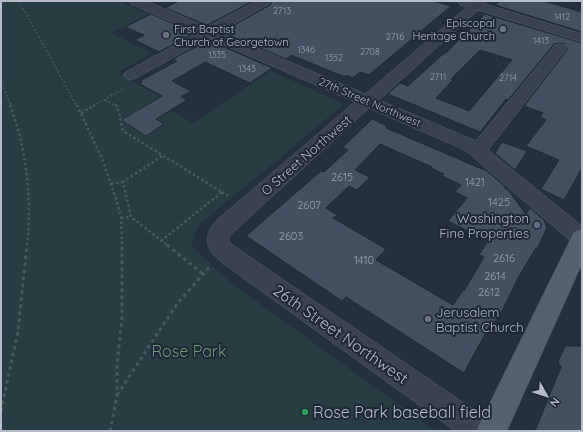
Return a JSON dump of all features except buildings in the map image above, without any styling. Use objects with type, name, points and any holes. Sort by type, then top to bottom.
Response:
[{"type":"main road","points":[[491,431],[582,238]]},
{"type":"street","name":"27th Street Northwest","points":[[135,1],[462,142],[478,151],[582,238]]},
{"type":"street","points":[[130,81],[209,32],[266,1]]},
{"type":"street","points":[[472,3],[582,38]]},
{"type":"street","name":"O Street Northwest","points":[[221,230],[368,101],[472,3]]},
{"type":"street","points":[[478,151],[560,48]]},
{"type":"street","name":"26th Street Northwest","points":[[221,230],[217,235],[217,240],[218,245],[224,252],[480,431]]},
{"type":"path","points":[[18,1],[82,113],[103,161],[121,218],[122,318],[117,365],[117,396],[110,431]]},
{"type":"path","points":[[1,80],[20,136],[26,170],[30,217],[18,331],[1,411]]},
{"type":"path","points":[[82,113],[105,100],[130,81]]},
{"type":"path","points":[[105,100],[117,106],[123,131],[222,192],[161,241]]},
{"type":"path","points":[[111,184],[124,182],[162,156]]},
{"type":"path","points":[[124,182],[131,217],[203,274]]},
{"type":"path","points":[[121,218],[131,217]]},
{"type":"path","points":[[117,396],[177,304],[210,266]]},
{"type":"green space","name":"Rose Park","points":[[1,1],[119,1],[149,14],[111,33],[152,53],[118,72],[167,101],[161,105],[193,123],[271,71],[344,104],[198,226],[191,246],[230,282],[435,431],[1,431]]},
{"type":"place","name":"Episcopal Heritage Church","points":[[503,29]]},
{"type":"place","name":"First Baptist Church of Georgetown","points":[[166,35]]},
{"type":"place","name":"Washington Fine Properties","points":[[537,225]]},
{"type":"place","name":"Jerusalem Baptist Church","points":[[428,319]]},
{"type":"place","name":"Rose Park baseball field","points":[[305,412]]}]
